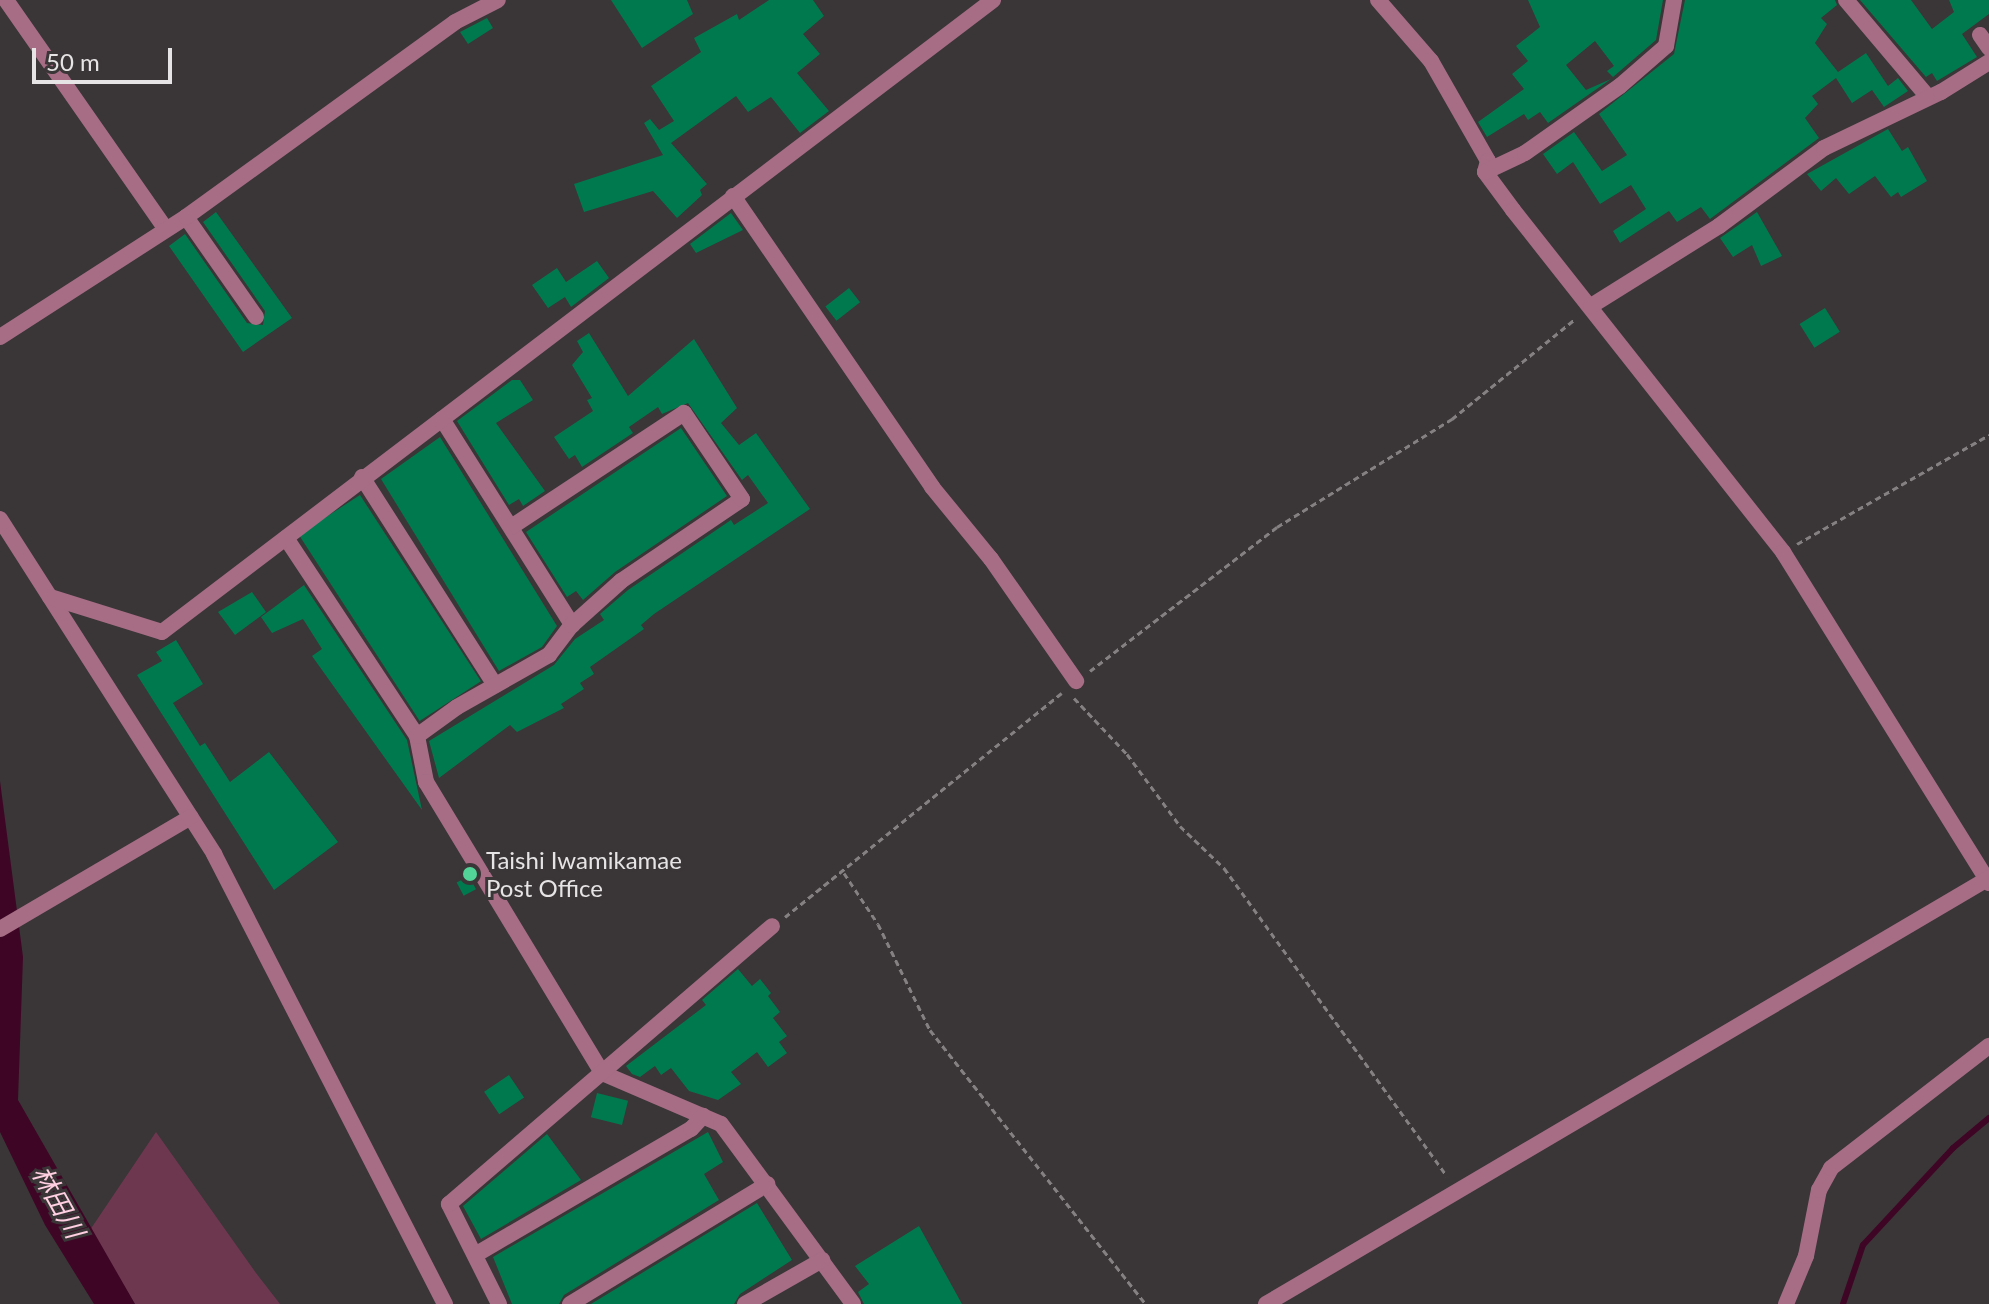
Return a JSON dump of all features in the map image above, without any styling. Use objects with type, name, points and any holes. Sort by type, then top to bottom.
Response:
[{"type":"street","points":[[6,0],[166,229]]},
{"type":"street","points":[[0,337],[186,217],[455,22],[498,0]]},
{"type":"street","points":[[50,597],[162,632],[993,0]]},
{"type":"street","points":[[1378,0],[1431,61],[1488,161],[1485,172]]},
{"type":"street","points":[[1485,172],[1525,153],[1620,86],[1666,46],[1674,0]]},
{"type":"street","points":[[1846,0],[1927,96]]},
{"type":"street","points":[[1591,306],[1719,226],[1824,148],[1989,62]]},
{"type":"street","points":[[1266,1304],[1456,1189],[1988,880],[1783,552],[1485,172]]},
{"type":"street","points":[[733,196],[932,487],[991,559],[1076,681]]},
{"type":"street","points":[[186,217],[256,317]]},
{"type":"street","points":[[417,736],[495,685],[549,655],[572,625],[621,581],[742,499],[684,413],[511,527]]},
{"type":"street","points":[[442,419],[572,625]]},
{"type":"street","points":[[362,477],[495,685]]},
{"type":"street","points":[[0,519],[191,817],[445,1304]]},
{"type":"street","points":[[286,538],[417,736],[426,782],[602,1073],[721,1124],[853,1304]]},
{"type":"street","points":[[0,929],[191,817]]},
{"type":"street","points":[[499,1304],[449,1204],[772,926]]},
{"type":"street","points":[[1786,1304],[1806,1256],[1819,1190],[1831,1168],[1989,1046]]},
{"type":"street","points":[[475,1255],[691,1129],[703,1116]]},
{"type":"street","points":[[570,1304],[767,1184]]},
{"type":"street","points":[[745,1304],[822,1260]]},
{"type":"path","points":[[1076,681],[1277,527],[1452,419],[1591,306]]},
{"type":"path","points":[[1783,552],[1989,435]]},
{"type":"path","points":[[772,926],[844,873],[1066,689],[1127,754],[1180,826],[1224,868],[1456,1189]]},
{"type":"path","points":[[844,873],[878,924],[930,1030],[1146,1304]]},
{"type":"shaded area","points":[[156,1132],[280,1304],[135,1304],[90,1230]]},
{"type":"water","name":"林田川","points":[[0,781],[23,957],[18,1100],[135,1304],[94,1304],[45,1225],[0,1132]]},
{"type":"building","points":[[611,0],[687,0],[693,14],[642,48]]},
{"type":"building","points":[[769,0],[813,0],[824,16],[803,34],[820,54],[797,73],[829,111],[800,133],[771,97],[748,112],[736,96],[671,143],[707,184],[700,190],[702,195],[677,218],[653,191],[584,212],[574,184],[663,155],[644,123],[650,119],[659,130],[674,121],[651,86],[701,52],[694,38],[737,14],[739,20]]},
{"type":"building","points":[[1528,0],[1663,0],[1656,40],[1613,77],[1607,71],[1614,66],[1595,41],[1566,65],[1586,90],[1611,79],[1548,123],[1540,112],[1528,120],[1524,114],[1487,137],[1478,122],[1524,89],[1512,74],[1528,61],[1516,46],[1540,27]]},
{"type":"building","points":[[1685,0],[1835,0],[1837,5],[1821,18],[1827,24],[1815,43],[1838,72],[1866,53],[1888,86],[1898,78],[1908,91],[1884,107],[1872,90],[1852,103],[1836,78],[1812,96],[1818,104],[1805,118],[1819,138],[1710,219],[1701,207],[1677,222],[1669,211],[1620,243],[1613,231],[1646,209],[1631,185],[1600,204],[1573,162],[1557,174],[1543,154],[1574,132],[1602,171],[1627,155],[1599,114],[1674,54]]},
{"type":"building","points":[[1860,0],[1911,0],[1932,29],[1954,12],[1949,0],[1989,0],[1989,14],[1962,34],[1977,57],[1937,81],[1932,73],[1926,77]]},
{"type":"building","points":[[487,18],[493,28],[468,44],[460,32]]},
{"type":"building","points":[[1888,129],[1902,151],[1908,147],[1927,181],[1901,197],[1898,192],[1891,197],[1875,176],[1849,194],[1836,178],[1821,191],[1807,174]]},
{"type":"building","points":[[216,212],[292,318],[243,352],[169,246],[185,234],[247,323],[263,325],[265,311],[203,222]]},
{"type":"building","points":[[1757,212],[1782,256],[1761,266],[1752,245],[1733,257],[1720,238]]},
{"type":"building","points":[[731,213],[743,230],[696,253],[690,244]]},
{"type":"building","points":[[597,261],[609,278],[571,307],[565,297],[548,308],[532,285],[557,268],[566,282]]},
{"type":"building","points":[[849,288],[860,302],[836,321],[825,306]]},
{"type":"building","points":[[1825,308],[1840,332],[1814,348],[1800,324]]},
{"type":"building","points":[[589,333],[628,396],[694,339],[737,408],[721,423],[739,445],[756,433],[810,509],[654,614],[641,625],[644,629],[590,667],[594,674],[580,683],[584,689],[561,704],[564,708],[517,732],[510,725],[439,778],[429,741],[554,665],[575,639],[604,620],[600,614],[628,590],[731,520],[734,525],[768,503],[748,475],[742,480],[688,403],[662,414],[658,407],[629,427],[633,433],[582,467],[575,455],[569,459],[554,437],[593,411],[587,400],[592,398],[572,365],[583,352],[577,341]]},
{"type":"building","points":[[512,380],[520,380],[533,400],[496,423],[545,491],[523,506],[519,499],[509,505],[457,421]]},
{"type":"building","points":[[681,428],[727,496],[615,572],[583,600],[576,591],[567,597],[526,532]]},
{"type":"building","points":[[440,437],[557,626],[542,647],[499,671],[381,479]]},
{"type":"building","points":[[360,495],[481,681],[420,721],[299,535]]},
{"type":"building","points":[[304,585],[407,740],[422,810],[312,656],[322,649],[303,619],[272,633],[261,617]]},
{"type":"building","points":[[252,592],[266,612],[235,635],[218,612]]},
{"type":"building","points":[[176,640],[203,684],[173,703],[200,746],[205,743],[230,782],[269,752],[338,842],[274,890],[137,675],[162,661],[156,652]]},
{"type":"building","points":[[469,876],[476,889],[464,896],[457,883]]},
{"type":"building","points":[[738,969],[752,986],[760,979],[771,993],[768,996],[780,1012],[773,1018],[787,1036],[779,1042],[787,1053],[768,1067],[757,1052],[731,1072],[741,1084],[718,1100],[689,1091],[671,1068],[661,1075],[655,1066],[640,1077],[632,1074],[626,1066],[706,1005],[702,1000]]},
{"type":"building","points":[[509,1075],[524,1097],[499,1114],[484,1092]]},
{"type":"building","points":[[597,1093],[628,1101],[622,1125],[591,1117]]},
{"type":"building","points":[[708,1132],[723,1162],[704,1174],[719,1200],[564,1295],[559,1304],[512,1304],[493,1257]]},
{"type":"building","points":[[547,1134],[581,1180],[481,1239],[463,1206]]},
{"type":"building","points":[[757,1203],[792,1260],[740,1294],[734,1304],[591,1304]]},
{"type":"building","points":[[919,1226],[962,1304],[864,1304],[858,1292],[869,1284],[855,1266]]},
{"type":"waterway","points":[[1843,1304],[1863,1245],[1953,1148],[1989,1118]]},
{"type":"place","name":"Taishi Iwamikamae Post Office","points":[[470,874]]}]
